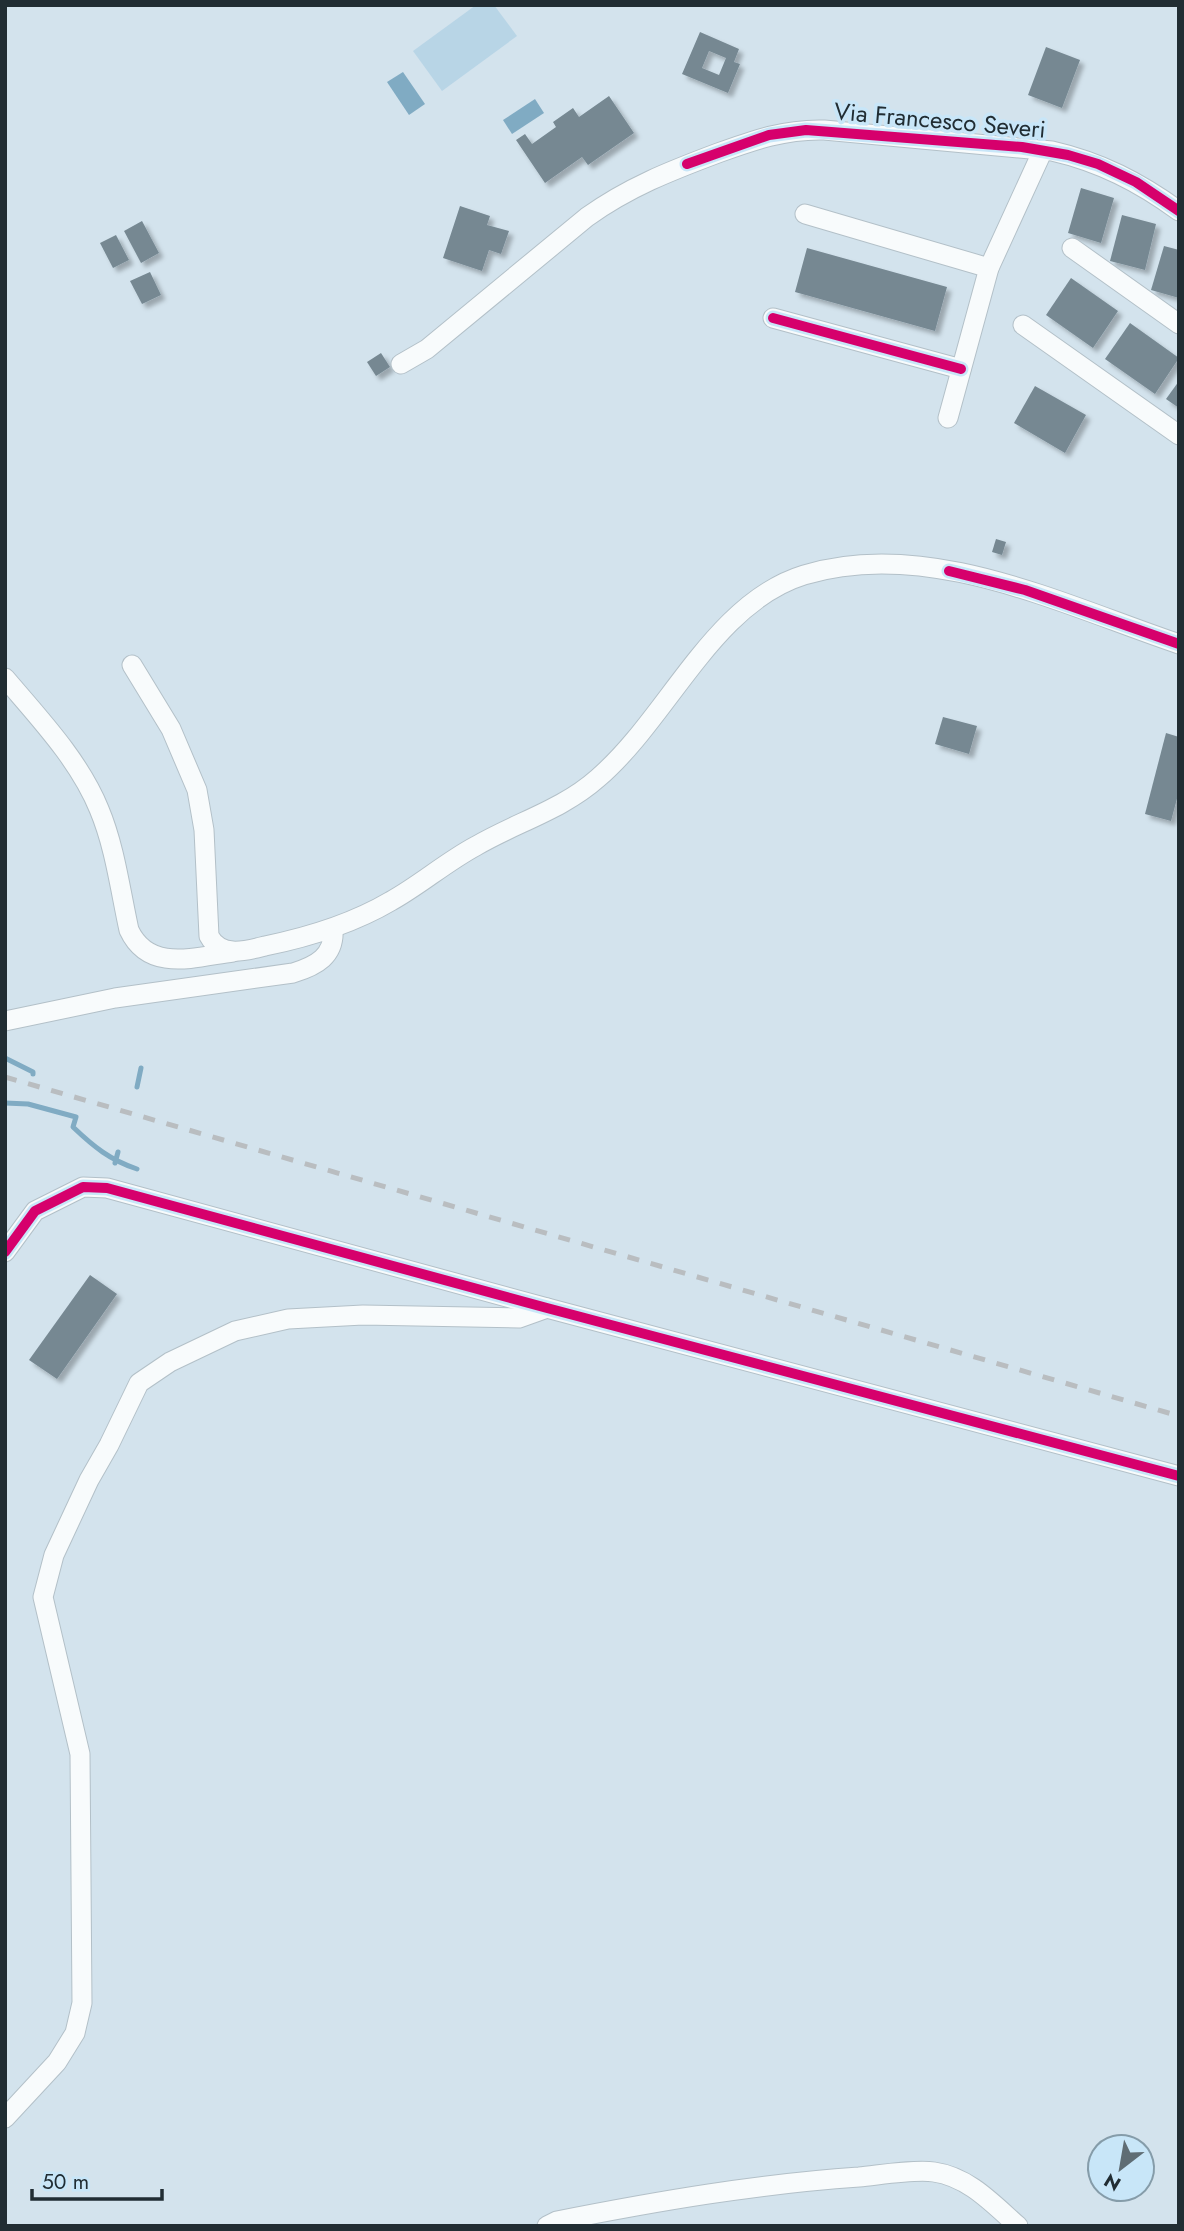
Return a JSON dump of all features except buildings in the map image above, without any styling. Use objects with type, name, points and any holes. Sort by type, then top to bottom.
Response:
[{"type":"street","name":"Via Francesco Severi","points":[[401,364],[427,349],[612,199],[645,181],[769,135],[806,130],[1043,150],[1087,160],[1119,173],[1144,186],[1179,211]]},
{"type":"street","points":[[948,418],[989,268],[1043,150]]},
{"type":"street","points":[[805,214],[989,268]]},
{"type":"street","points":[[1072,248],[1179,324]]},
{"type":"street","points":[[773,317],[961,369]]},
{"type":"street","points":[[1023,325],[1179,435]]},
{"type":"street","points":[[5,678],[61,746],[95,800],[108,834],[129,930],[135,942],[147,952],[165,960],[234,952],[292,941],[332,929],[390,902],[474,846],[546,813],[588,787],[632,744],[728,624],[775,587],[804,575],[856,565],[890,564],[949,571],[1025,590],[1179,644]]},
{"type":"street","points":[[132,665],[171,729],[193,777],[204,830],[209,936],[219,947],[234,952]]},
{"type":"street","points":[[5,1021],[116,998],[293,973],[314,966],[323,959],[332,945],[332,929]]},
{"type":"street","points":[[5,1252],[35,1211],[83,1187],[107,1188],[1179,1476]]},
{"type":"street","points":[[5,2118],[57,2062],[75,2033],[82,2003],[80,1755],[43,1598],[54,1555],[89,1479],[139,1383],[170,1362],[235,1331],[288,1319],[363,1315],[519,1318],[547,1308]]},
{"type":"street","points":[[547,2226],[557,2221],[682,2197],[817,2180],[933,2171],[975,2188],[1018,2226]]},
{"type":"shaded area","points":[[476,5],[494,5],[517,36],[442,91],[413,51]]},
{"type":"shaded area","points":[[403,72],[425,104],[409,115],[387,82]]},
{"type":"shaded area","points":[[535,99],[544,113],[512,134],[503,120]]},
{"type":"waterway","points":[[5,1058],[33,1074]]},
{"type":"waterway","points":[[137,1087],[141,1068]]},
{"type":"waterway","points":[[5,1103],[28,1104],[76,1117],[73,1127],[88,1141],[110,1157],[137,1169]]},
{"type":"waterway","points":[[115,1163],[118,1152]]},
{"type":"railway","points":[[5,1077],[1179,1416]]},
{"type":"cycle path","points":[[687,164],[769,135],[806,130],[1022,147],[1068,155],[1098,164],[1136,182],[1179,211]]},
{"type":"cycle path","points":[[773,318],[961,369]]},
{"type":"cycle path","points":[[949,571],[1025,590],[1179,644]]},
{"type":"cycle path","points":[[5,1252],[35,1211],[83,1187],[107,1188],[1179,1476]]}]
